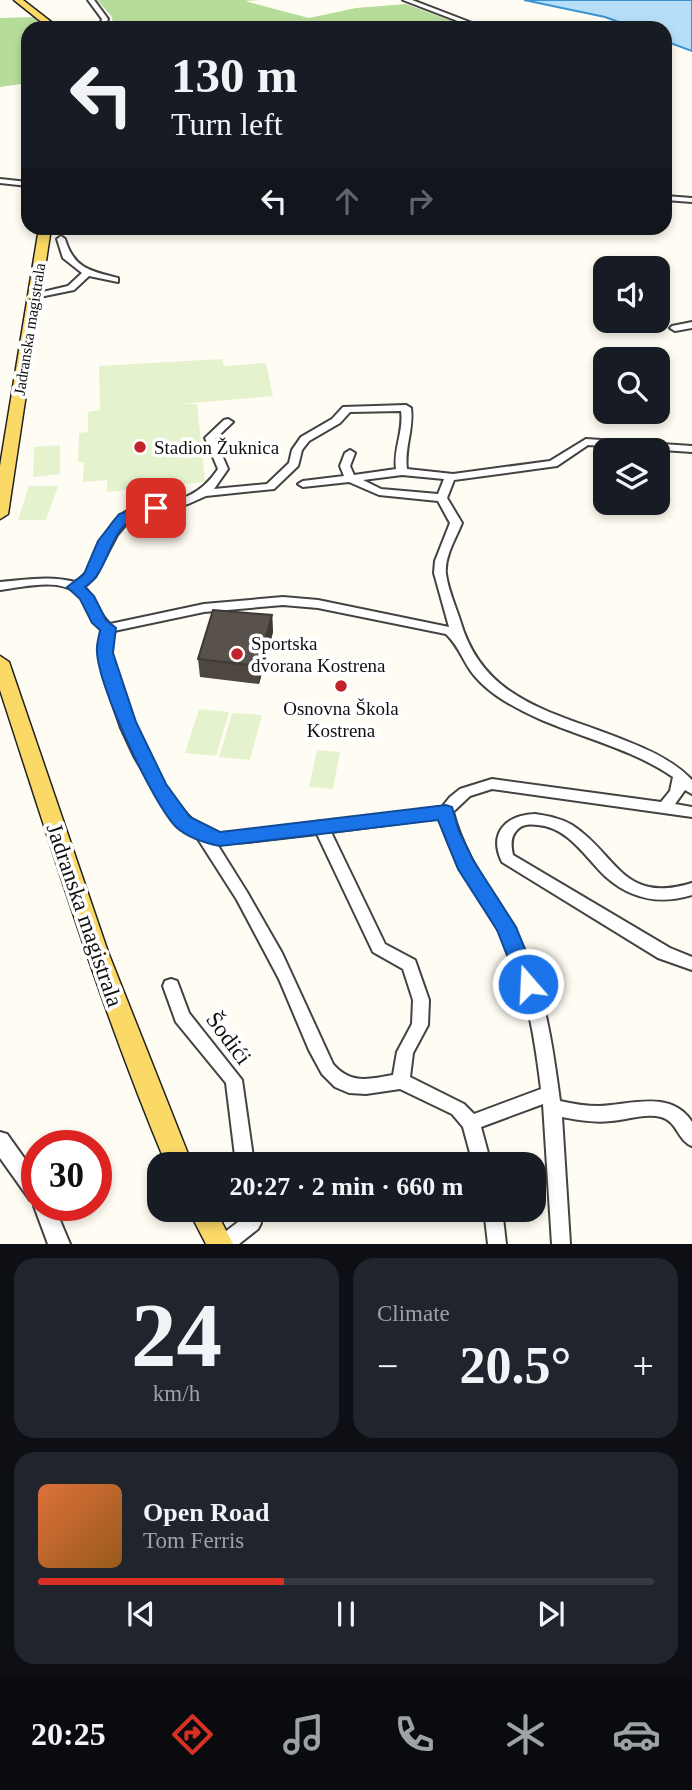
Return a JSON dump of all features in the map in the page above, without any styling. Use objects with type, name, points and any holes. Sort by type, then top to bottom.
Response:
[{"type":"main road","points":[[18,0],[46,21]]},
{"type":"main road","name":"Jadranska magistrala","points":[[0,514],[44,235]]},
{"type":"main road","name":"Jadranska magistrala","points":[[0,662],[97,952],[174,1152]]},
{"type":"main road","points":[[209,1222],[222,1244]]},
{"type":"street","points":[[90,0],[104,21]]},
{"type":"street","points":[[406,0],[463,21]]},
{"type":"street","points":[[0,181],[21,183]]},
{"type":"street","points":[[672,199],[692,200]]},
{"type":"street","points":[[61,239],[61,247],[66,256],[87,273],[115,280]]},
{"type":"street","points":[[33,297],[71,288],[87,273]]},
{"type":"street","points":[[675,328],[692,326]]},
{"type":"street","points":[[206,492],[270,487],[294,464],[297,450],[306,439],[337,421],[347,409],[405,408],[410,423],[399,459],[402,472]]},
{"type":"street","points":[[75,587],[91,576],[106,541],[125,517],[136,511],[201,497],[206,492],[223,469],[210,438],[228,422]]},
{"type":"street","points":[[303,484],[402,472],[450,477],[553,464],[586,442],[692,449]]},
{"type":"street","points":[[350,453],[345,466],[350,478],[379,492],[442,498]]},
{"type":"street","points":[[442,498],[450,477]]},
{"type":"street","points":[[442,498],[456,523],[441,561],[440,573],[458,636],[481,675],[524,706],[650,758],[680,776],[692,789]]},
{"type":"street","points":[[0,586],[47,582],[75,587],[86,596],[100,623],[108,628],[204,608],[284,601],[318,604],[442,629],[458,636]]},
{"type":"street","points":[[108,628],[105,653],[141,755],[158,788],[183,822],[204,836],[230,875],[297,1000],[314,1044],[335,1077],[352,1087],[401,1081],[458,1109],[471,1123],[479,1152]]},
{"type":"street","points":[[664,808],[677,793],[680,776]]},
{"type":"street","points":[[561,1244],[552,1100],[541,1028],[522,962],[506,927],[465,863],[449,831],[446,812],[453,800],[471,788],[492,784],[692,812]]},
{"type":"street","points":[[204,836],[220,839],[446,812]]},
{"type":"street","points":[[692,888],[675,895],[638,890],[621,881],[565,825],[550,820],[526,820],[514,824],[505,836],[503,848],[507,858],[664,953],[692,964]]},
{"type":"street","points":[[321,826],[379,948],[409,965],[421,1000],[420,1025],[405,1052],[401,1081]]},
{"type":"street","name":"Šodići","points":[[171,986],[182,1017],[234,1080],[243,1152]]},
{"type":"street","points":[[471,1123],[552,1100],[597,1114],[650,1107],[664,1110],[684,1120],[692,1138]]},
{"type":"street","points":[[0,1141],[21,1171]]},
{"type":"street","points":[[50,1221],[59,1244]]},
{"type":"street","points":[[222,1244],[252,1222]]},
{"type":"street","points":[[494,1222],[497,1244]]},
{"type":"green space","points":[[97,0],[261,0],[245,1],[309,18],[356,8],[406,4],[452,21],[112,21]]},
{"type":"green space","points":[[35,17],[37,21],[21,21],[21,84],[0,87],[0,18]]},
{"type":"green space","points":[[222,359],[224,366],[266,363],[273,396],[182,404],[197,404],[205,482],[107,492],[107,480],[83,482],[84,462],[78,462],[79,433],[88,432],[88,412],[100,410],[99,366]]},
{"type":"green space","points":[[60,445],[60,474],[33,477],[34,447]]},
{"type":"green space","points":[[29,486],[58,486],[46,520],[18,520]]},
{"type":"green space","points":[[199,709],[229,712],[216,756],[185,753]]},
{"type":"green space","points":[[232,713],[262,715],[250,760],[219,757]]},
{"type":"green space","points":[[317,750],[340,752],[333,789],[309,787]]},
{"type":"water","points":[[524,0],[692,0],[692,51],[672,44],[672,21],[616,21]]},
{"type":"building","points":[[213,610],[272,615],[258,666],[198,659]]},
{"type":"place","name":"Stadion Žuknica","points":[[140,447]]},
{"type":"place","name":"Sportska dvorana Kostrena","points":[[237,654]]},
{"type":"place","name":"Osnovna Škola Kostrena","points":[[341,686]]},
{"type":"route","points":[[156,508],[136,511],[125,517],[106,541],[91,576],[75,587],[86,596],[103,627],[108,628],[105,653],[127,722],[158,788],[183,822],[204,836],[220,839],[446,812],[449,831],[465,863],[506,927],[522,962],[528,984]]}]
